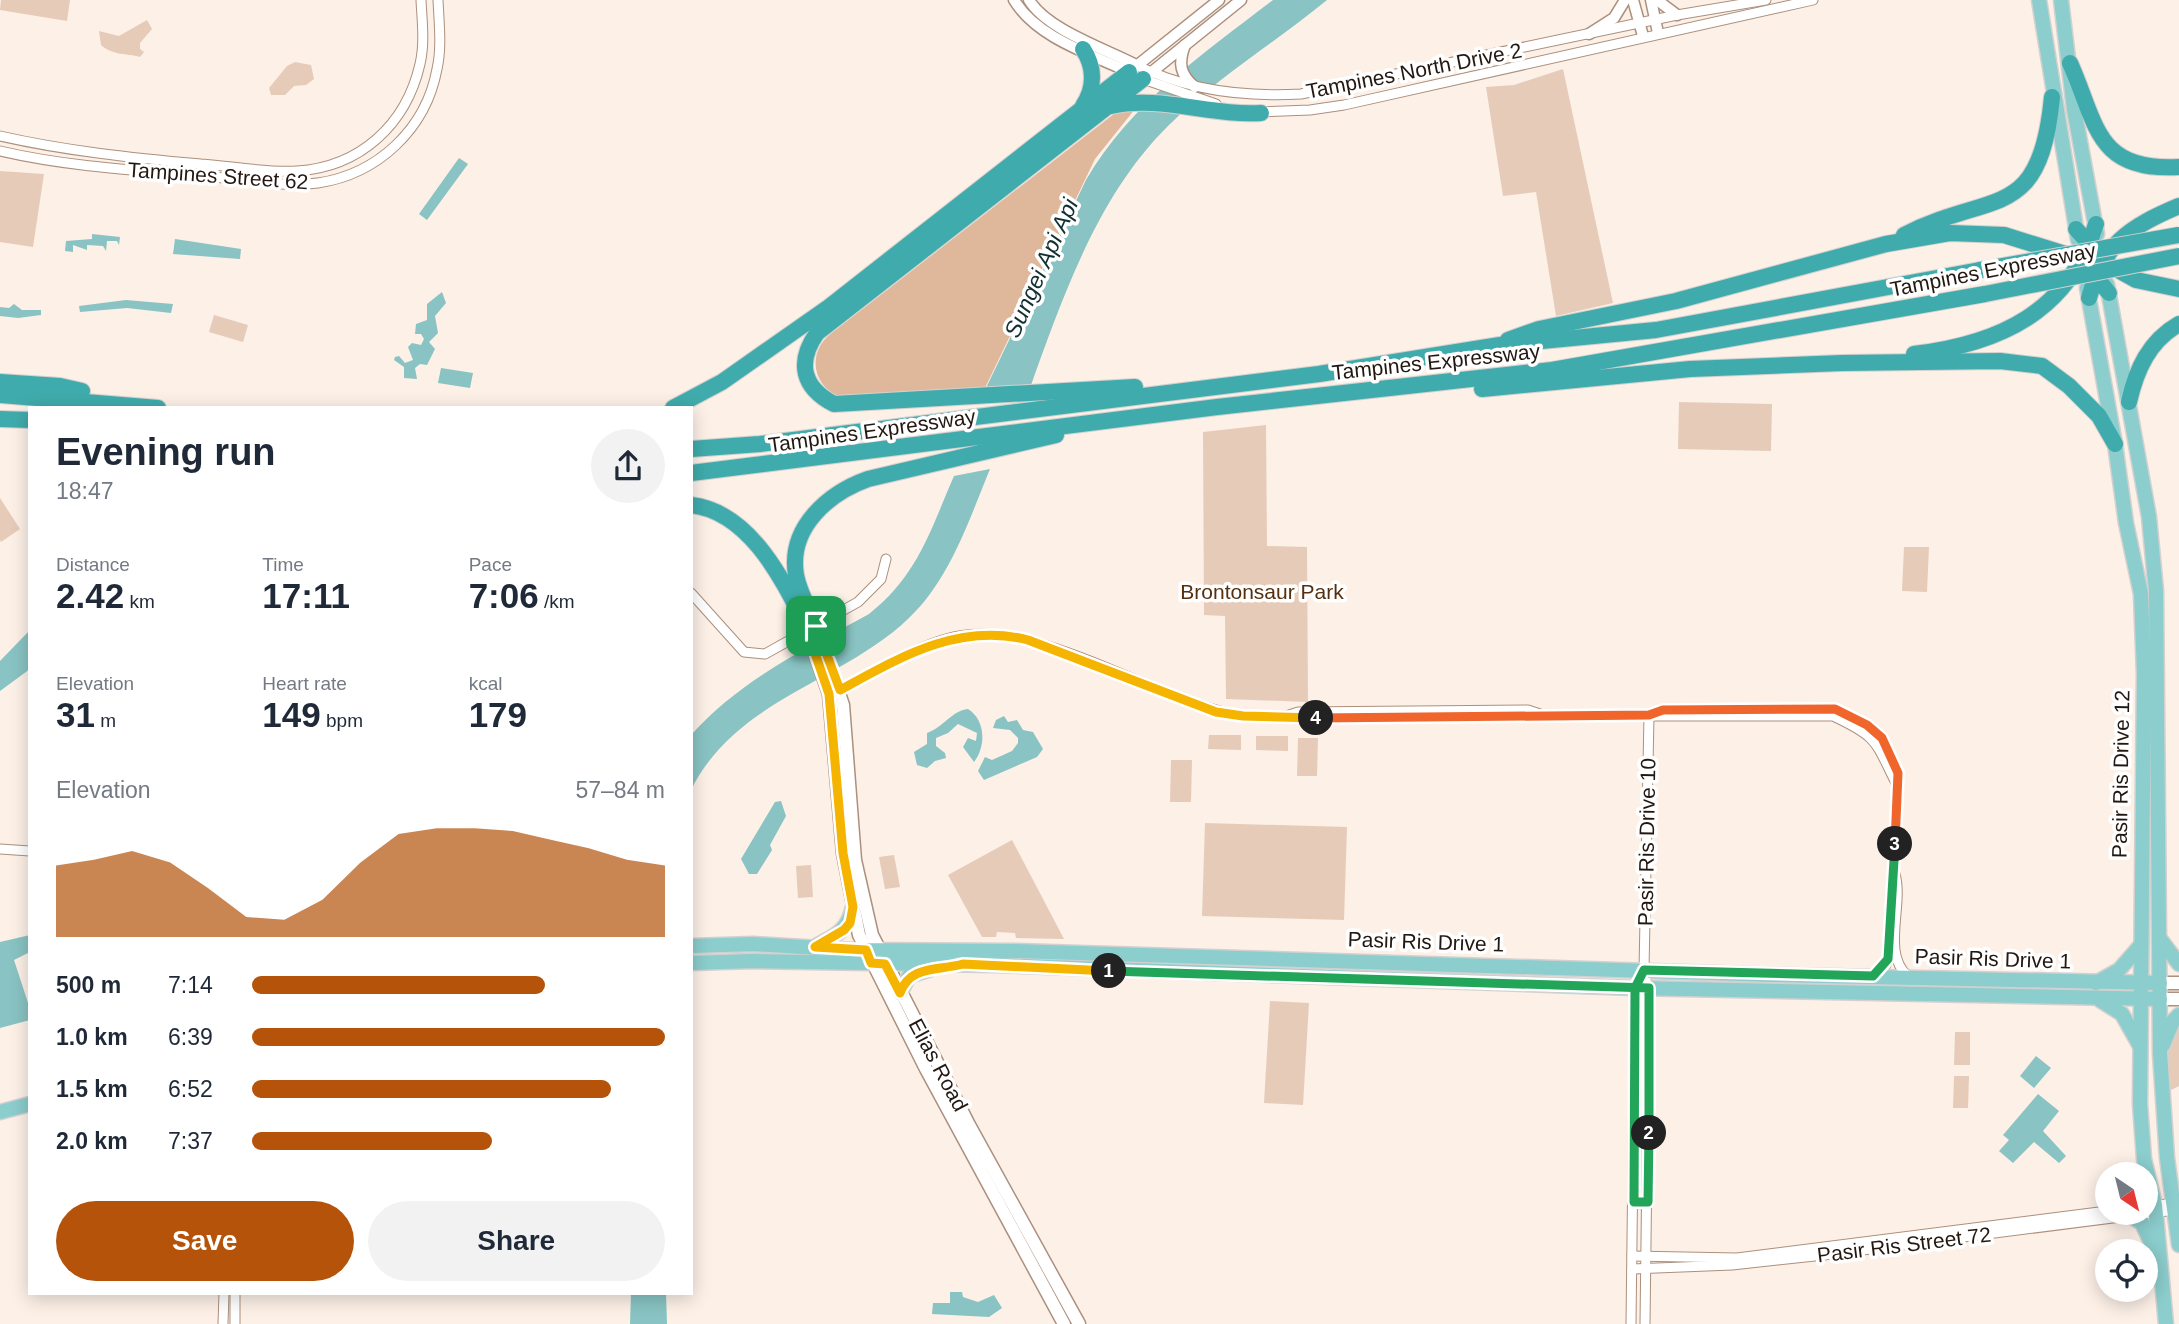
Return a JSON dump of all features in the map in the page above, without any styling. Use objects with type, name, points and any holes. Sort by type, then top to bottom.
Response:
[{"type":"highway","points":[[1080,111],[1090,96],[1093,71],[1083,49]]},
{"type":"highway","points":[[2070,63],[2085,95],[2091,122],[2115,152],[2137,164],[2179,167]]},
{"type":"highway","points":[[1143,75],[1107,107],[817,333],[809,345],[804,371],[816,394],[834,404],[1271,379]]},
{"type":"highway","points":[[677,406],[722,382],[797,330],[1080,111],[1143,75]]},
{"type":"highway","points":[[1886,244],[1916,228],[2003,200],[2018,189],[2041,160],[2048,138],[2052,97]]},
{"type":"highway","points":[[1107,107],[1137,102],[1261,113]]},
{"type":"highway","points":[[2089,298],[2102,259],[2119,240],[2179,206]]},
{"type":"highway","points":[[1842,363],[1958,348],[2016,327],[2041,307],[2081,259],[2090,244],[2096,224]]},
{"type":"highway","points":[[2076,229],[2102,259],[2136,280],[2179,289]]},
{"type":"highway","points":[[1500,345],[1518,335],[1676,301],[1886,244],[1950,233],[2004,235],[2081,259],[2109,293]]},
{"type":"highway","name":"Tampines Expressway","points":[[693,449],[760,444],[1271,379],[1500,345],[1656,330],[2179,235]]},
{"type":"highway","name":"Tampines Expressway","points":[[693,473],[1579,366],[1985,294],[2179,256]]},
{"type":"highway","points":[[2129,402],[2133,381],[2147,353],[2167,331],[2179,324]]},
{"type":"highway","points":[[1322,395],[1481,389],[1690,369],[2000,361],[2042,366],[2086,401],[2115,444]]},
{"type":"highway","points":[[0,382],[60,386],[146,406]]},
{"type":"highway","points":[[0,395],[138,406]]},
{"type":"highway","points":[[0,419],[28,420]]},
{"type":"highway","points":[[814,634],[796,575],[795,555],[813,513],[828,498],[843,488],[868,479],[1029,444],[1098,422]]},
{"type":"highway","points":[[693,506],[720,513],[757,546],[814,634]]},
{"type":"main road","name":"Pasir Ris Drive 12","points":[[2039,0],[2052,97],[2115,444],[2126,523],[2141,594],[2144,674],[2140,1104],[2145,1162]]},
{"type":"main road","name":"Pasir Ris Drive 12","points":[[2061,0],[2074,109],[2149,517],[2156,591],[2160,1053],[2179,1245]]},
{"type":"main road","name":"Elias Road","points":[[814,634],[832,686],[855,860],[875,957],[900,993],[1079,1324]]},
{"type":"main road","name":"Elias Road","points":[[832,686],[843,853],[853,907],[875,957],[1065,1324]]},
{"type":"main road","points":[[815,947],[844,930],[850,923],[853,907]]},
{"type":"main road","points":[[2160,939],[2179,964]]},
{"type":"main road","name":"Pasir Ris Drive 1","points":[[693,947],[754,944],[815,947],[875,957],[963,964],[1642,988],[2141,991],[2160,983]]},
{"type":"main road","points":[[2140,946],[2096,991],[2122,1014],[2142,1051]]},
{"type":"main road","name":"Pasir Ris Drive 1","points":[[693,963],[875,957],[1644,970],[1909,976],[2096,991]]},
{"type":"main road","points":[[900,993],[905,980],[919,971],[941,970],[963,964]]},
{"type":"main road","points":[[2160,983],[2179,983]]},
{"type":"main road","name":"Pasir Ris Drive 1","points":[[2141,991],[2160,999]]},
{"type":"main road","points":[[2160,999],[2179,999]]},
{"type":"main road","points":[[2160,1053],[2173,1021],[2179,1015]]},
{"type":"main road","points":[[0,1103],[28,1096]]},
{"type":"main road","points":[[0,1112],[28,1105]]},
{"type":"main road","points":[[2143,1225],[2162,1270]]},
{"type":"main road","name":"Pasir Ris Drive 12","points":[[2155,1225],[2162,1270],[2166,1324]]},
{"type":"street","name":"Tampines Street 62","points":[[0,136],[40,145],[162,160],[296,171],[334,165],[376,142],[389,128],[411,93],[421,63],[421,0]]},
{"type":"street","name":"Tampines Street 62","points":[[2,152],[120,169],[296,183],[340,178],[367,168],[386,156],[403,139],[420,115],[437,71],[435,0]]},
{"type":"street","points":[[422,16],[435,0]]},
{"type":"street","name":"Tampines North Drive 2","points":[[1014,0],[1031,21],[1050,34],[1143,75],[1166,78],[1195,87],[1274,96],[1318,92],[1677,15],[1766,0]]},
{"type":"street","name":"Tampines North Drive 2","points":[[1029,0],[1037,12],[1201,106]]},
{"type":"street","points":[[1143,75],[1219,0]]},
{"type":"street","points":[[1143,75],[1241,0]]},
{"type":"street","points":[[1589,34],[1614,18],[1625,0]]},
{"type":"street","points":[[1633,0],[1643,36]]},
{"type":"street","points":[[1651,0],[1658,33]]},
{"type":"street","points":[[1657,0],[1677,15]]},
{"type":"street","name":"Tampines North Drive 2","points":[[1261,113],[1344,105],[1813,0]]},
{"type":"street","points":[[1185,45],[1181,68],[1187,80],[1195,87]]},
{"type":"street","points":[[693,598],[736,644],[751,655],[765,654],[814,634],[858,602],[874,588],[886,570],[886,559]]},
{"type":"street","points":[[832,686],[946,639],[996,635],[1028,640],[1216,712],[1243,716],[1481,717],[1540,714],[1649,715],[1663,710],[1835,709],[1867,725],[1882,738],[1898,773],[1894,873],[1898,895],[1896,960],[1900,970],[1909,976]]},
{"type":"street","name":"Pasir Ris Drive 10","points":[[1631,1324],[1644,970],[1649,715]]},
{"type":"street","points":[[0,849],[28,851]]},
{"type":"street","points":[[1873,976],[1888,959],[1891,880],[1894,873]]},
{"type":"street","name":"Pasir Ris Drive 10","points":[[1642,988],[1648,1202],[1645,1324]]},
{"type":"street","points":[[1634,1202],[1648,1202]]},
{"type":"street","name":"Pasir Ris Street 72","points":[[2158,1207],[2175,1206]]},
{"type":"street","name":"Pasir Ris Street 72","points":[[1632,1256],[1737,1258],[2095,1213]]},
{"type":"street","name":"Pasir Ris Street 72","points":[[1632,1269],[1732,1265],[2095,1221]]},
{"type":"street","points":[[223,1295],[223,1324]]},
{"type":"street","points":[[235,1295],[235,1324]]},
{"type":"green space","points":[[1,0],[70,0],[67,21],[0,10]]},
{"type":"green space","points":[[147,20],[152,29],[140,43],[140,49],[144,52],[140,57],[115,53],[101,45],[99,31],[119,36]]},
{"type":"green space","points":[[295,62],[311,65],[314,79],[306,85],[294,86],[285,95],[271,95],[269,88],[287,66]]},
{"type":"green space","points":[[1563,69],[1613,303],[1556,316],[1536,192],[1503,196],[1486,87],[1514,85]]},
{"type":"green space","points":[[0,171],[44,174],[33,247],[0,242]]},
{"type":"green space","points":[[214,315],[248,325],[243,342],[209,332]]},
{"type":"green space","points":[[1679,402],[1772,404],[1771,451],[1678,449]]},
{"type":"green space","name":"Brontonsaur Park","points":[[1266,425],[1267,546],[1307,547],[1308,702],[1226,699],[1225,616],[1204,615],[1203,432]]},
{"type":"green space","points":[[0,498],[20,529],[1,542],[0,540]]},
{"type":"green space","points":[[1904,547],[1929,547],[1927,592],[1902,591]]},
{"type":"green space","points":[[1209,735],[1241,735],[1241,750],[1208,749]]},
{"type":"green space","points":[[1256,736],[1288,736],[1288,751],[1256,750]]},
{"type":"green space","points":[[1298,738],[1318,738],[1317,776],[1297,776]]},
{"type":"green space","points":[[1171,760],[1192,760],[1191,802],[1170,802]]},
{"type":"green space","points":[[1205,823],[1347,827],[1344,920],[1202,916]]},
{"type":"green space","points":[[1012,840],[1064,939],[1016,938],[1015,933],[997,932],[996,937],[982,937],[948,875]]},
{"type":"green space","points":[[894,855],[900,887],[885,889],[879,857]]},
{"type":"green space","points":[[811,865],[813,897],[798,898],[796,866]]},
{"type":"green space","points":[[1270,1001],[1309,1003],[1303,1105],[1264,1103]]},
{"type":"green space","points":[[2179,1021],[2179,1086],[2167,1092],[2164,1050]]},
{"type":"green space","points":[[1955,1032],[1970,1032],[1970,1065],[1954,1065]]},
{"type":"green space","points":[[1954,1076],[1969,1076],[1968,1108],[1953,1108]]},
{"type":"shaded area","points":[[1135,109],[1095,159],[984,390],[845,399],[826,388],[820,381],[816,363],[817,353],[829,335],[1119,110]]},
{"type":"water","points":[[1273,0],[1327,0],[1206,92],[1143,153],[1102,215],[1085,248],[1030,388],[985,390],[1086,180],[1104,152],[1124,127],[1170,81]]},
{"type":"water","points":[[459,158],[468,164],[427,220],[419,214]]},
{"type":"water","points":[[92,234],[120,237],[119,245],[117,241],[107,241],[106,251],[103,246],[87,245],[87,250],[73,245],[73,252],[65,251],[66,241],[92,239]]},
{"type":"water","points":[[175,239],[241,249],[240,259],[173,254]]},
{"type":"water","points":[[442,292],[446,303],[435,316],[438,333],[429,342],[435,349],[427,365],[420,364],[415,368],[417,379],[404,378],[404,367],[394,360],[395,357],[399,356],[405,363],[413,360],[408,347],[412,343],[421,345],[424,339],[421,334],[415,334],[416,324],[427,320],[427,304]]},
{"type":"water","points":[[126,300],[173,304],[171,313],[127,308],[80,312],[79,306]]},
{"type":"water","points":[[14,304],[22,310],[41,310],[41,315],[18,318],[0,316],[0,307],[9,308]]},
{"type":"water","points":[[441,368],[473,373],[470,388],[438,383]]},
{"type":"water","points":[[990,469],[957,548],[923,602],[909,618],[882,640],[853,660],[791,694],[734,734],[710,759],[693,787],[693,733],[710,715],[752,682],[797,653],[869,614],[886,599],[900,584],[921,551],[954,476]]},
{"type":"water","points":[[28,632],[28,670],[0,691],[0,661]]},
{"type":"water","points":[[968,709],[978,720],[982,734],[981,749],[974,762],[963,747],[968,738],[976,741],[977,733],[958,724],[948,733],[936,738],[936,746],[945,753],[946,758],[935,761],[927,768],[917,765],[914,752],[927,744],[927,733],[962,710]]},
{"type":"water","points":[[1004,716],[1008,722],[1017,720],[1023,730],[1033,732],[1043,749],[1037,757],[984,780],[978,771],[985,757],[992,760],[1012,751],[1018,743],[1018,738],[1010,730],[993,728],[996,720]]},
{"type":"water","points":[[781,801],[786,816],[770,845],[772,850],[757,874],[749,874],[741,859],[775,802]]},
{"type":"water","points":[[28,935],[28,953],[14,960],[28,1003],[28,1021],[0,1028],[0,942]]},
{"type":"water","points":[[2036,1056],[2051,1068],[2034,1088],[2020,1076]]},
{"type":"water","points":[[2038,1094],[2059,1111],[2043,1131],[2066,1156],[2059,1163],[2034,1142],[2013,1163],[1999,1151],[2009,1140],[2003,1135]]},
{"type":"water","points":[[950,1292],[962,1292],[963,1297],[978,1302],[994,1295],[1002,1308],[989,1317],[932,1314],[933,1303],[950,1303]]},
{"type":"water","points":[[631,1295],[666,1295],[667,1324],[630,1324]]},
{"type":"route","points":[[816,626],[807,630],[829,694],[843,853],[853,907],[850,923],[844,930],[815,947],[866,950],[871,963],[885,964],[900,993],[905,980],[912,974],[963,964],[1058,969],[1413,981],[1635,988],[1649,988],[1648,1202],[1634,1202],[1635,988],[1644,970],[1873,976],[1886,965],[1888,959],[1898,773],[1882,738],[1867,725],[1835,709],[1663,710],[1649,715],[1299,718],[1243,716],[1216,712],[1187,703],[1028,640],[996,635],[968,635],[946,639],[840,690],[816,626]]},
{"type":"water label","name":"Sungei Api Api","points":[[1041,268]]}]
